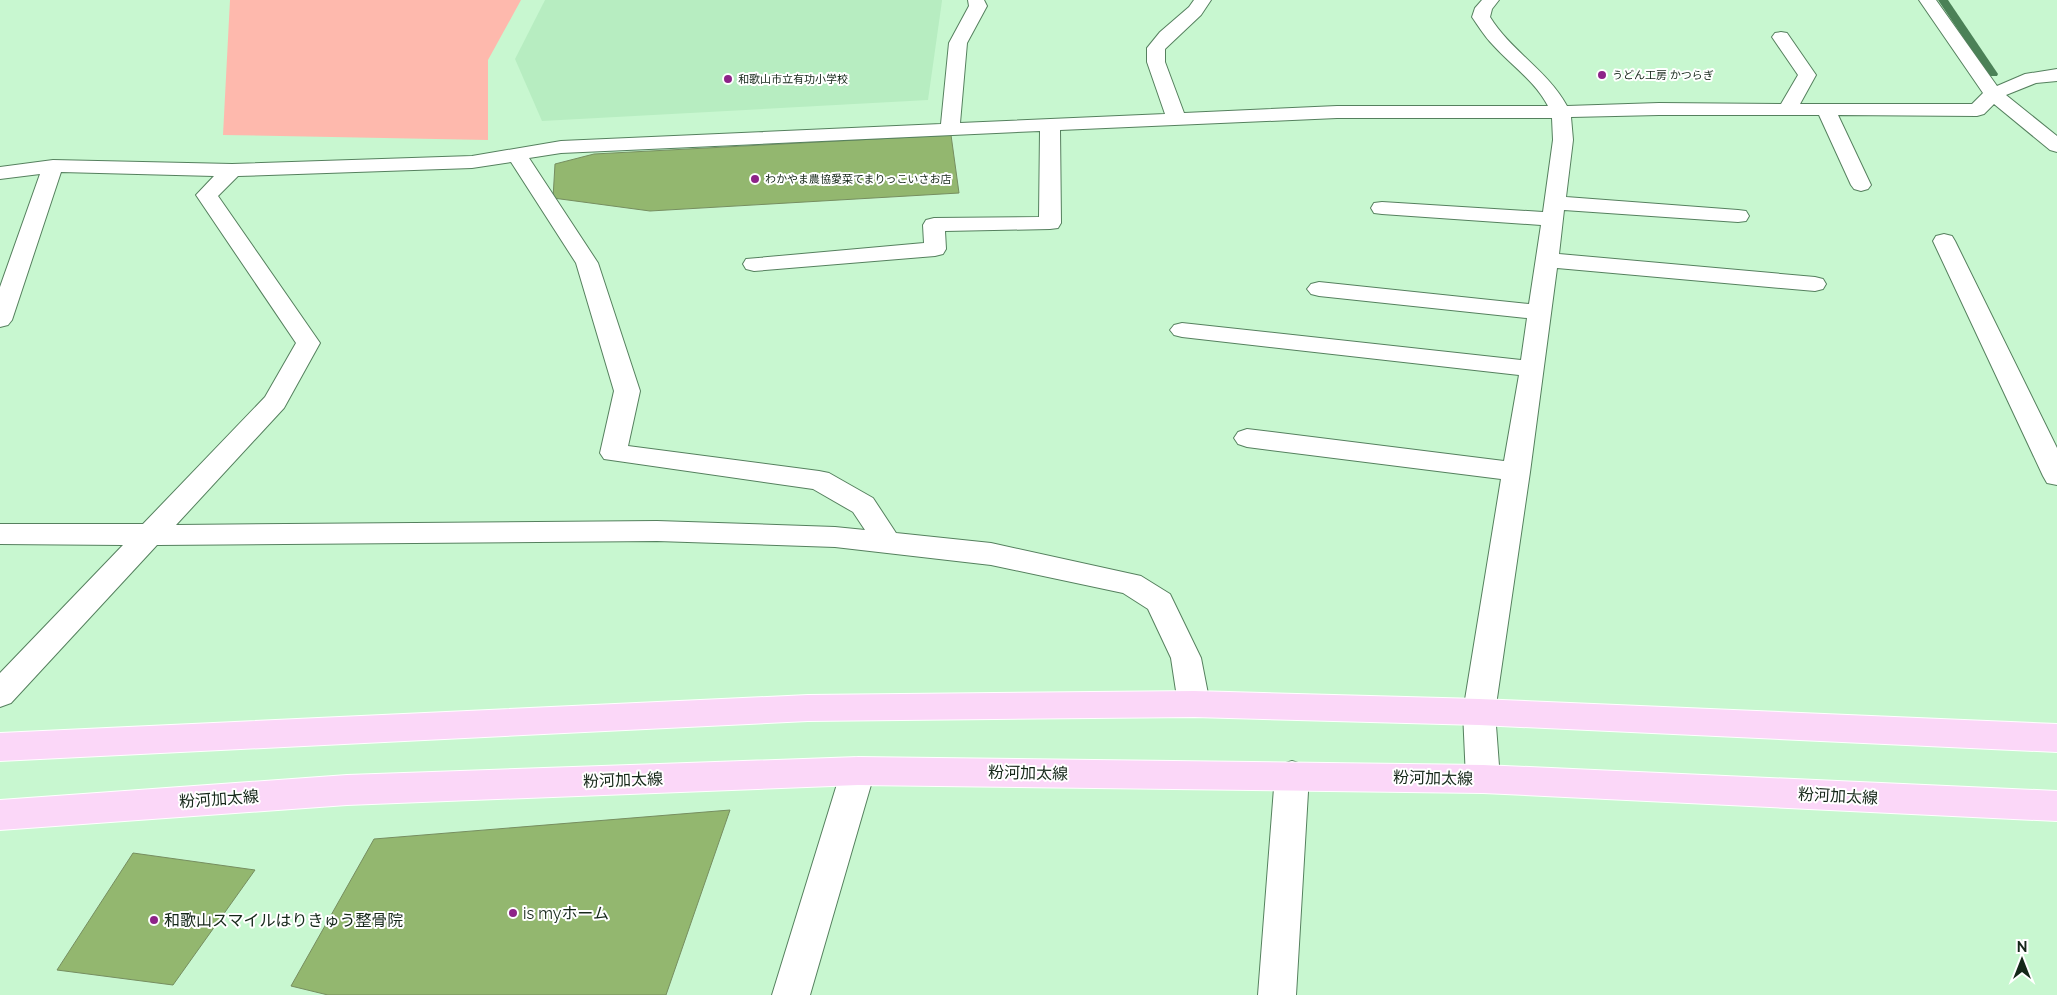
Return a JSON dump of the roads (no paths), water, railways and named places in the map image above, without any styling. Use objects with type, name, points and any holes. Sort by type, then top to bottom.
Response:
[{"type":"main road","points":[[0,747],[808,708],[1194,704],[1480,712],[2057,738]]},
{"type":"main road","name":"粉河加太線","points":[[0,815],[347,790],[858,771],[1292,775],[1483,779],[2057,806]]},
{"type":"street","points":[[950,129],[958,42],[978,6],[976,0]]},
{"type":"street","points":[[1177,118],[1156,62],[1156,48],[1204,0]]},
{"type":"street","points":[[1483,779],[1480,712],[1548,260],[1563,140],[1560,112],[1556,102],[1533,74],[1489,32],[1481,17],[1484,8],[1491,0]]},
{"type":"street","points":[[1927,0],[1993,94],[2057,146]]},
{"type":"street","points":[[1781,37],[1807,75],[1786,109]]},
{"type":"street","points":[[0,173],[53,166],[232,170],[472,162],[561,147],[1337,112],[1560,112],[1659,109],[1977,110],[1993,94],[2032,78],[2057,75]]},
{"type":"street","points":[[1826,110],[1861,185]]},
{"type":"street","points":[[754,264],[935,249],[934,225],[1050,223],[1050,124]]},
{"type":"street","points":[[516,154],[587,263],[627,391],[613,453],[819,480],[863,505],[888,543]]},
{"type":"street","points":[[0,320],[53,166]]},
{"type":"street","points":[[0,694],[275,402],[308,343],[207,196],[232,170]]},
{"type":"street","points":[[1382,208],[1738,216]]},
{"type":"street","points":[[1944,241],[2057,476]]},
{"type":"street","points":[[1548,260],[1815,284]]},
{"type":"street","points":[[1319,290],[1540,312]]},
{"type":"street","points":[[1182,330],[1532,369]]},
{"type":"street","points":[[1247,438],[1517,472]]},
{"type":"street","points":[[0,534],[657,531],[835,537],[991,554],[1131,584],[1159,602],[1186,658],[1194,704]]},
{"type":"street","points":[[791,995],[858,771]]},
{"type":"street","points":[[1277,995],[1292,775]]},
{"type":"waterway","points":[[1943,0],[1993,74]]},
{"type":"place","name":"うどん工房 かつらぎ","points":[[1602,75]]},
{"type":"place","name":"和歌山市立有功小学校","points":[[728,79]]},
{"type":"place","name":"わかやま農協愛菜てまりっこいさお店","points":[[755,179]]},
{"type":"place","name":"is myホーム","points":[[513,913]]},
{"type":"place","name":"和歌山スマイルはりきゅう整骨院","points":[[154,920]]}]
